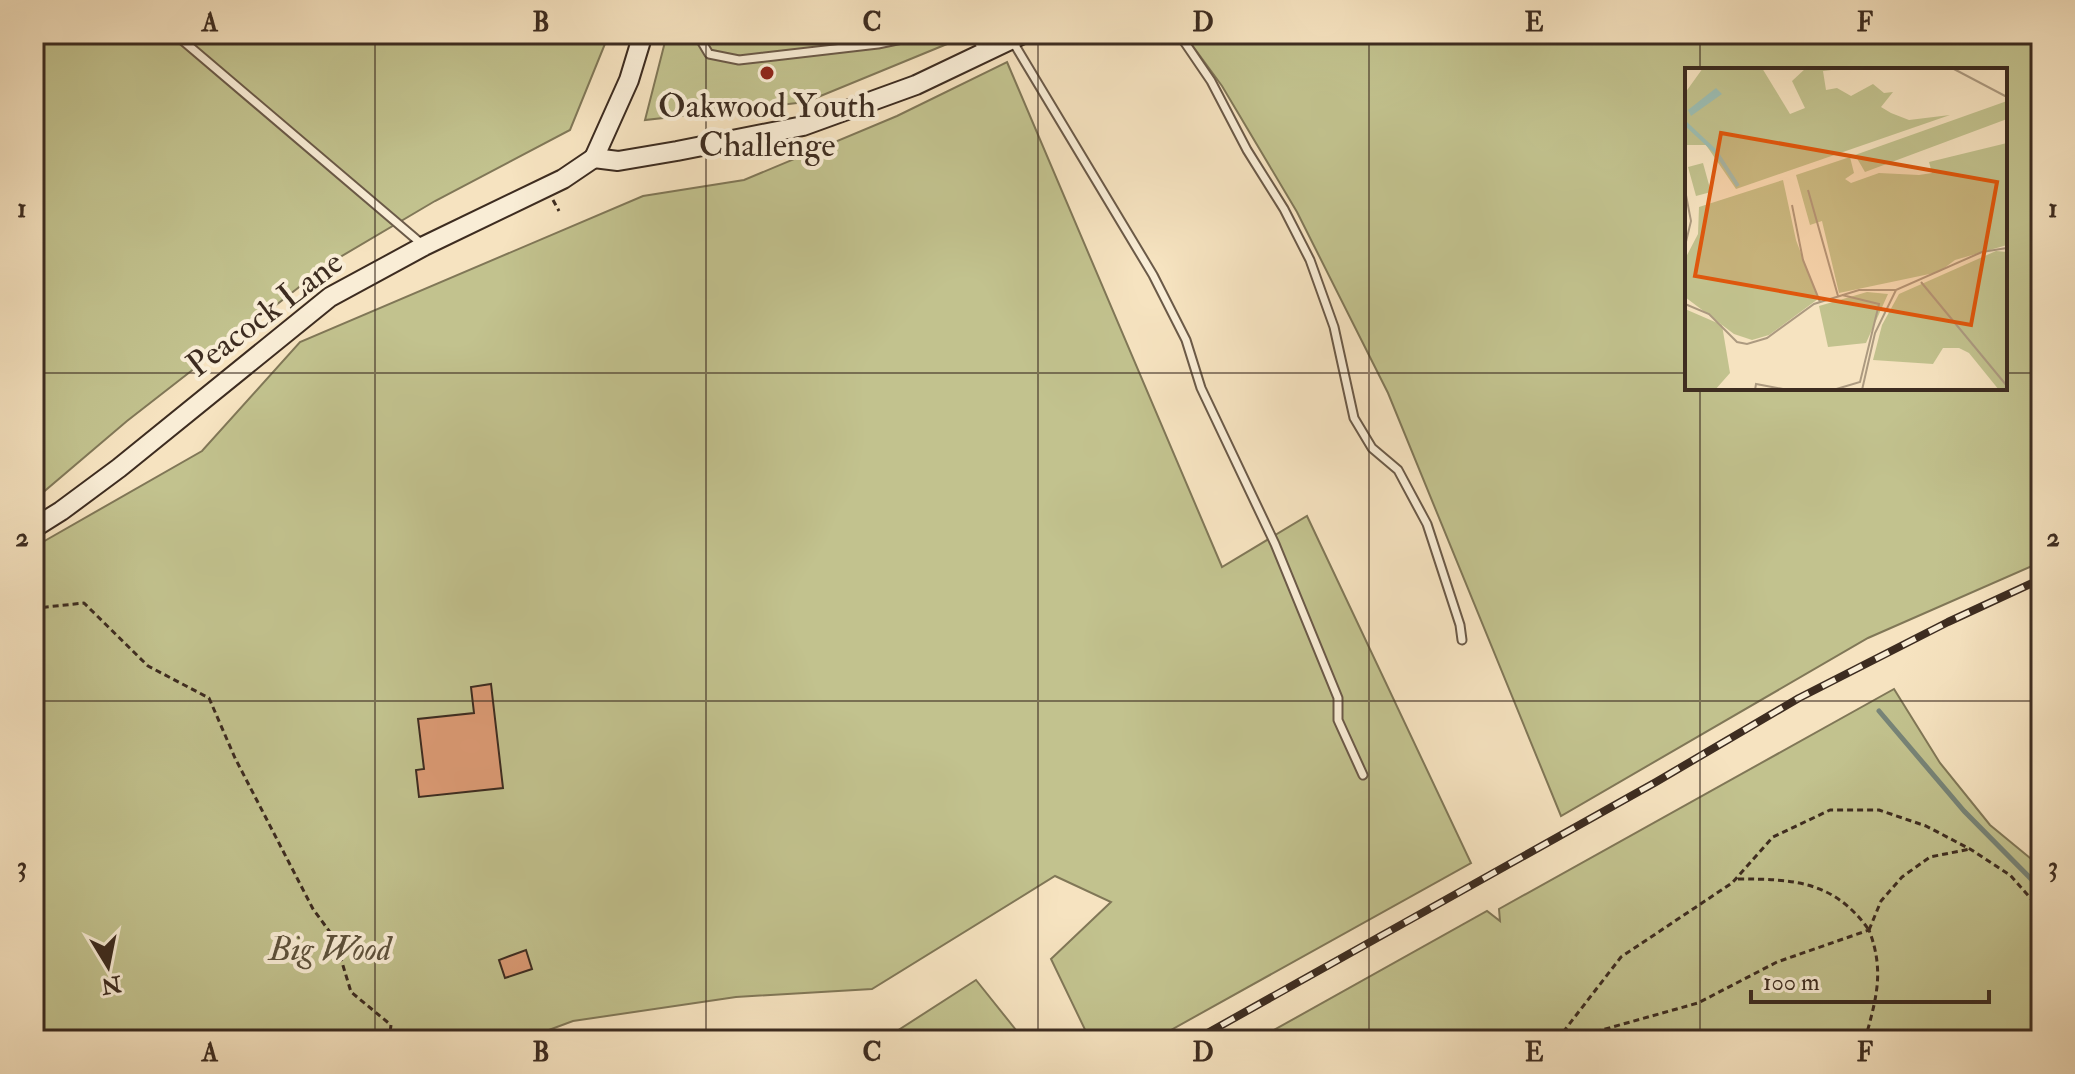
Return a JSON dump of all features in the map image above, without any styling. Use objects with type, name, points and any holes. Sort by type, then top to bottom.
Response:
[{"type":"street","points":[[643,34],[629,80],[594,158],[618,161],[803,126],[916,85],[1018,37]]},
{"type":"street","name":"Peacock Lane","points":[[34,528],[119,468],[330,297],[424,246],[563,179],[594,158]]},
{"type":"lane","points":[[175,34],[424,246]]},
{"type":"lane","points":[[697,34],[709,54],[739,60],[878,44],[926,34]]},
{"type":"lane","points":[[973,34],[985,53]]},
{"type":"lane","points":[[1179,34],[1211,81],[1310,260],[1334,327],[1354,418],[1372,448],[1398,470],[1427,524],[1460,625],[1462,640]]},
{"type":"lane","points":[[1018,37],[1153,275],[1186,340],[1201,388],[1275,544],[1338,698],[1338,720],[1363,775]]},
{"type":"path","points":[[34,611],[37,608],[84,603],[148,666],[209,698],[235,758],[313,909],[335,939],[351,992],[391,1025],[389,1040]]},
{"type":"path","points":[[1557,1040],[1621,957],[1736,879],[1773,837],[1830,810],[1879,810],[1926,826],[2010,875],[2041,910]]},
{"type":"path","points":[[1566,1040],[1698,1003],[1777,962],[1869,930],[1881,901],[1902,877],[1930,857],[1970,849]]},
{"type":"path","points":[[1736,879],[1780,879],[1811,886],[1835,896],[1856,911],[1869,930],[1879,973],[1865,1040]]},
{"type":"path","points":[[2028,896],[2041,916]]},
{"type":"path","points":[[2029,1040],[2041,1030]]},
{"type":"green space","points":[[34,34],[609,34],[570,130],[435,201],[330,263],[127,421],[34,500]]},
{"type":"green space","name":"Oakwood Youth Challenge","points":[[667,34],[965,34],[806,102],[645,120]]},
{"type":"green space","points":[[1184,34],[2041,34],[2041,562],[1868,638],[1561,816],[1388,393],[1297,212],[1222,86]]},
{"type":"green space","name":"Big Wood","points":[[1007,62],[1222,567],[1307,516],[1471,863],[1153,1040],[1090,1040],[1051,959],[1111,902],[1055,876],[872,989],[736,997],[573,1021],[522,1040],[34,1040],[34,547],[202,451],[300,342],[643,196],[744,180],[897,116]]},
{"type":"green space","points":[[1894,689],[1940,763],[1990,825],[2041,867],[2041,1040],[1256,1040],[1487,911],[1500,921],[1499,909]]},
{"type":"green space","points":[[976,980],[1024,1040],[883,1040]]},
{"type":"building","points":[[491,684],[503,788],[419,797],[416,770],[424,769],[418,719],[474,713],[471,687]]},
{"type":"building","points":[[526,950],[532,969],[505,978],[499,960]]},
{"type":"waterway","points":[[1879,711],[1964,811],[2041,889]]},
{"type":"railway","points":[[1195,1040],[1656,782],[1799,698],[1948,622],[2041,579]]},
{"type":"place","name":"Oakwood Youth Challenge","points":[[767,73]]}]
